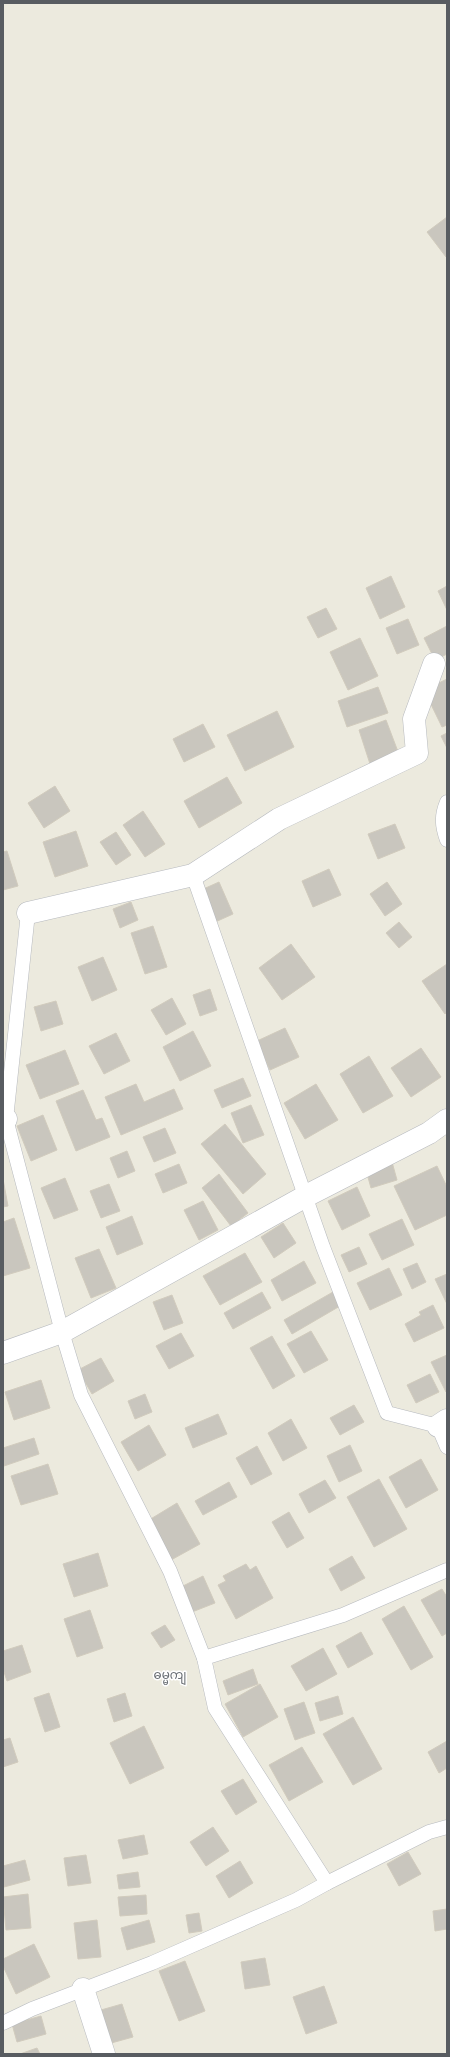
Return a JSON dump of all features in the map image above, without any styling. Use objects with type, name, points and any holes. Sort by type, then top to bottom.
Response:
[{"type":"street","points":[[28,913],[193,874],[279,819],[417,754],[414,719],[434,664]]},
{"type":"street","points":[[3,1354],[62,1332],[306,1196],[429,1133],[447,1120]]},
{"type":"street","points":[[83,1989],[104,2054]]},
{"type":"lane","points":[[447,802],[442,813],[443,827],[447,840]]},
{"type":"lane","points":[[193,874],[323,1247],[387,1413],[443,1423],[447,1447]]},
{"type":"lane","points":[[28,913],[5,1120],[62,1332],[81,1394],[170,1571],[204,1658],[215,1708],[327,1882]]},
{"type":"lane","points":[[204,1658],[343,1615],[447,1570]]},
{"type":"lane","points":[[3,2023],[32,2009],[152,1963],[296,1900],[327,1882],[429,1832],[447,1827]]},
{"type":"building","points":[[447,217],[447,256],[446,257],[427,232]]},
{"type":"building","points":[[391,576],[405,607],[380,619],[366,588]]},
{"type":"building","points":[[447,586],[447,610],[438,591]]},
{"type":"building","points":[[326,608],[337,629],[318,638],[307,617]]},
{"type":"building","points":[[408,619],[419,645],[397,654],[386,628]]},
{"type":"building","points":[[447,626],[447,654],[435,660],[424,638]]},
{"type":"building","points":[[360,638],[378,676],[348,690],[330,652]]},
{"type":"building","points":[[447,679],[447,725],[442,727],[424,690]]},
{"type":"building","points":[[378,687],[388,713],[347,727],[338,701]]},
{"type":"building","points":[[277,711],[294,747],[245,771],[227,735]]},
{"type":"building","points":[[386,720],[400,757],[371,767],[359,730]]},
{"type":"building","points":[[203,724],[215,747],[184,762],[173,739]]},
{"type":"building","points":[[447,733],[447,748],[441,736]]},
{"type":"building","points":[[227,777],[242,803],[199,828],[184,801]]},
{"type":"building","points":[[55,786],[70,811],[44,828],[28,803]]},
{"type":"building","points":[[143,811],[165,844],[145,857],[123,825]]},
{"type":"building","points":[[395,824],[405,848],[378,859],[368,834]]},
{"type":"building","points":[[76,831],[88,866],[55,877],[43,842]]},
{"type":"building","points":[[116,832],[131,855],[116,865],[100,842]]},
{"type":"building","points":[[7,851],[18,886],[3,890],[3,852]]},
{"type":"building","points":[[329,869],[341,895],[313,907],[302,881]]},
{"type":"building","points":[[219,882],[233,914],[213,923],[199,891]]},
{"type":"building","points":[[387,882],[402,904],[385,916],[370,894]]},
{"type":"building","points":[[131,902],[138,920],[120,928],[113,909]]},
{"type":"building","points":[[399,922],[412,937],[399,948],[386,933]]},
{"type":"building","points":[[153,926],[167,967],[145,974],[131,933]]},
{"type":"building","points":[[291,944],[315,977],[282,1000],[259,968]]},
{"type":"building","points":[[103,957],[117,990],[92,1001],[78,967]]},
{"type":"building","points":[[447,964],[447,1012],[445,1014],[422,981]]},
{"type":"building","points":[[210,989],[217,1010],[200,1016],[193,995]]},
{"type":"building","points":[[172,998],[186,1024],[166,1035],[151,1010]]},
{"type":"building","points":[[56,1001],[63,1024],[41,1031],[34,1007]]},
{"type":"building","points":[[285,1028],[299,1057],[270,1070],[257,1041]]},
{"type":"building","points":[[193,1031],[211,1066],[180,1081],[163,1047]]},
{"type":"building","points":[[116,1033],[130,1061],[104,1074],[89,1046]]},
{"type":"building","points":[[421,1048],[441,1077],[411,1097],[391,1068]]},
{"type":"building","points":[[65,1050],[79,1084],[40,1099],[26,1065]]},
{"type":"building","points":[[369,1056],[393,1096],[363,1113],[340,1074]]},
{"type":"building","points":[[243,1078],[251,1096],[222,1108],[214,1090]]},
{"type":"building","points":[[136,1084],[144,1102],[174,1089],[183,1109],[121,1135],[105,1097]]},
{"type":"building","points":[[316,1084],[338,1120],[305,1139],[284,1103]]},
{"type":"building","points":[[83,1090],[96,1120],[102,1118],[110,1137],[76,1151],[56,1101]]},
{"type":"building","points":[[251,1105],[264,1135],[243,1143],[231,1113]]},
{"type":"building","points":[[43,1115],[57,1150],[31,1161],[17,1126]]},
{"type":"building","points":[[225,1124],[266,1174],[243,1194],[201,1144]]},
{"type":"building","points":[[165,1128],[176,1153],[154,1162],[143,1137]]},
{"type":"building","points":[[127,1151],[135,1171],[118,1178],[110,1158]]},
{"type":"building","points":[[392,1162],[397,1180],[371,1188],[366,1170]]},
{"type":"building","points":[[179,1164],[187,1183],[163,1193],[155,1174]]},
{"type":"building","points":[[437,1166],[447,1187],[447,1215],[415,1230],[394,1186]]},
{"type":"building","points":[[219,1174],[248,1213],[231,1226],[202,1188]]},
{"type":"building","points":[[65,1178],[78,1210],[54,1219],[41,1188]]},
{"type":"building","points":[[3,1179],[8,1206],[3,1207]]},
{"type":"building","points":[[109,1184],[120,1211],[101,1218],[90,1191]]},
{"type":"building","points":[[357,1187],[370,1216],[342,1230],[328,1201]]},
{"type":"building","points":[[203,1201],[218,1230],[199,1240],[184,1210]]},
{"type":"building","points":[[132,1216],[143,1244],[117,1255],[106,1227]]},
{"type":"building","points":[[14,1218],[30,1268],[3,1276],[3,1222]]},
{"type":"building","points":[[402,1219],[414,1245],[382,1260],[369,1234]]},
{"type":"building","points":[[283,1223],[296,1243],[274,1258],[261,1237]]},
{"type":"building","points":[[359,1247],[367,1264],[349,1272],[341,1255]]},
{"type":"building","points":[[99,1249],[116,1288],[91,1298],[75,1258]]},
{"type":"building","points":[[245,1253],[262,1282],[220,1305],[203,1276]]},
{"type":"building","points":[[304,1261],[316,1283],[282,1301],[271,1280]]},
{"type":"building","points":[[417,1263],[426,1282],[412,1289],[403,1269]]},
{"type":"building","points":[[389,1268],[402,1295],[370,1310],[357,1283]]},
{"type":"building","points":[[447,1274],[447,1304],[435,1279]]},
{"type":"building","points":[[262,1292],[271,1308],[233,1329],[224,1313]]},
{"type":"building","points":[[333,1292],[340,1306],[292,1334],[284,1320]]},
{"type":"building","points":[[172,1295],[183,1323],[164,1330],[153,1302]]},
{"type":"building","points":[[433,1305],[444,1328],[414,1342],[405,1324],[421,1315],[419,1312]]},
{"type":"building","points":[[311,1331],[328,1360],[304,1373],[287,1344]]},
{"type":"building","points":[[181,1333],[194,1356],[169,1369],[156,1346]]},
{"type":"building","points":[[272,1336],[295,1376],[273,1389],[250,1348]]},
{"type":"building","points":[[447,1355],[447,1391],[446,1392],[431,1362]]},
{"type":"building","points":[[101,1358],[114,1381],[92,1394],[78,1370]]},
{"type":"building","points":[[430,1374],[439,1392],[416,1403],[407,1385]]},
{"type":"building","points":[[41,1380],[50,1408],[14,1420],[5,1392]]},
{"type":"building","points":[[145,1394],[152,1412],[135,1419],[128,1401]]},
{"type":"building","points":[[354,1405],[364,1422],[340,1435],[330,1418]]},
{"type":"building","points":[[218,1414],[227,1434],[193,1448],[185,1428]]},
{"type":"building","points":[[291,1419],[307,1448],[283,1461],[268,1433]]},
{"type":"building","points":[[149,1425],[166,1455],[138,1471],[121,1442]]},
{"type":"building","points":[[34,1438],[39,1454],[4,1466],[3,1448]]},
{"type":"building","points":[[350,1445],[362,1471],[339,1482],[327,1456]]},
{"type":"building","points":[[257,1446],[272,1474],[251,1485],[236,1458]]},
{"type":"building","points":[[421,1459],[438,1490],[406,1508],[389,1477]]},
{"type":"building","points":[[48,1464],[58,1494],[21,1505],[11,1476]]},
{"type":"building","points":[[379,1479],[407,1529],[374,1547],[347,1497]]},
{"type":"building","points":[[325,1480],[336,1498],[309,1513],[299,1494]]},
{"type":"building","points":[[229,1482],[237,1497],[203,1515],[195,1501]]},
{"type":"building","points":[[177,1503],[200,1544],[171,1560],[149,1520]]},
{"type":"building","points":[[289,1512],[304,1538],[287,1548],[272,1522]]},
{"type":"building","points":[[98,1553],[108,1586],[74,1597],[63,1564]]},
{"type":"building","points":[[352,1556],[365,1578],[341,1591],[329,1569]]},
{"type":"building","points":[[246,1564],[250,1570],[256,1566],[273,1598],[236,1619],[218,1585],[226,1581],[223,1576]]},
{"type":"building","points":[[203,1576],[215,1603],[192,1612],[181,1587]]},
{"type":"building","points":[[442,1589],[447,1597],[447,1633],[442,1636],[421,1600]]},
{"type":"building","points":[[404,1606],[433,1657],[411,1670],[382,1619]]},
{"type":"building","points":[[90,1610],[103,1648],[77,1657],[64,1619]]},
{"type":"building","points":[[165,1625],[175,1640],[161,1648],[151,1633]]},
{"type":"building","points":[[361,1632],[373,1654],[348,1668],[336,1646]]},
{"type":"building","points":[[22,1645],[31,1672],[7,1681],[3,1669],[3,1651]]},
{"type":"building","points":[[323,1648],[337,1674],[306,1691],[291,1666]]},
{"type":"building","points":[[253,1669],[258,1684],[228,1695],[223,1681]]},
{"type":"building","points":[[260,1684],[278,1717],[243,1737],[225,1704]]},
{"type":"building","points":[[49,1693],[60,1727],[45,1732],[34,1698]]},
{"type":"building","points":[[125,1693],[132,1716],[114,1722],[107,1699]]},
{"type":"building","points":[[338,1696],[343,1714],[320,1721],[315,1703]]},
{"type":"building","points":[[304,1702],[315,1733],[295,1740],[284,1709]]},
{"type":"building","points":[[353,1717],[382,1769],[353,1785],[323,1734]]},
{"type":"building","points":[[144,1726],[164,1768],[130,1784],[110,1743]]},
{"type":"building","points":[[10,1738],[18,1762],[3,1767],[3,1740]]},
{"type":"building","points":[[447,1741],[447,1768],[439,1773],[428,1752]]},
{"type":"building","points":[[302,1747],[323,1782],[289,1801],[269,1765]]},
{"type":"building","points":[[243,1779],[257,1802],[236,1815],[221,1791]]},
{"type":"building","points":[[213,1827],[229,1851],[206,1866],[190,1842]]},
{"type":"building","points":[[144,1835],[148,1854],[123,1859],[118,1840]]},
{"type":"building","points":[[408,1852],[421,1874],[399,1886],[387,1864]]},
{"type":"building","points":[[86,1855],[91,1883],[68,1886],[64,1858]]},
{"type":"building","points":[[25,1860],[30,1880],[4,1887],[3,1866]]},
{"type":"building","points":[[240,1861],[253,1883],[229,1898],[216,1876]]},
{"type":"building","points":[[138,1872],[140,1887],[119,1889],[117,1875]]},
{"type":"building","points":[[28,1894],[31,1928],[6,1930],[3,1897]]},
{"type":"building","points":[[146,1895],[147,1914],[120,1916],[118,1897]]},
{"type":"building","points":[[447,1909],[447,1929],[435,1931],[433,1911]]},
{"type":"building","points":[[199,1913],[202,1931],[189,1933],[186,1915]]},
{"type":"building","points":[[97,1920],[101,1957],[78,1959],[74,1923]]},
{"type":"building","points":[[149,1920],[155,1942],[127,1950],[121,1928]]},
{"type":"building","points":[[34,1944],[50,1977],[16,1994],[3,1966],[3,1959]]},
{"type":"building","points":[[265,1958],[270,1985],[245,1989],[241,1962]]},
{"type":"building","points":[[185,1961],[205,2011],[179,2021],[159,1971]]},
{"type":"building","points":[[324,1986],[337,2023],[306,2034],[293,1997]]},
{"type":"building","points":[[122,2004],[133,2037],[104,2045],[94,2012]]},
{"type":"building","points":[[41,2016],[46,2034],[17,2042],[12,2024]]},
{"type":"building","points":[[37,2048],[40,2054],[20,2054]]},
{"type":"district","name":"ဓမ္မကျ","points":[[170,1675]]}]
